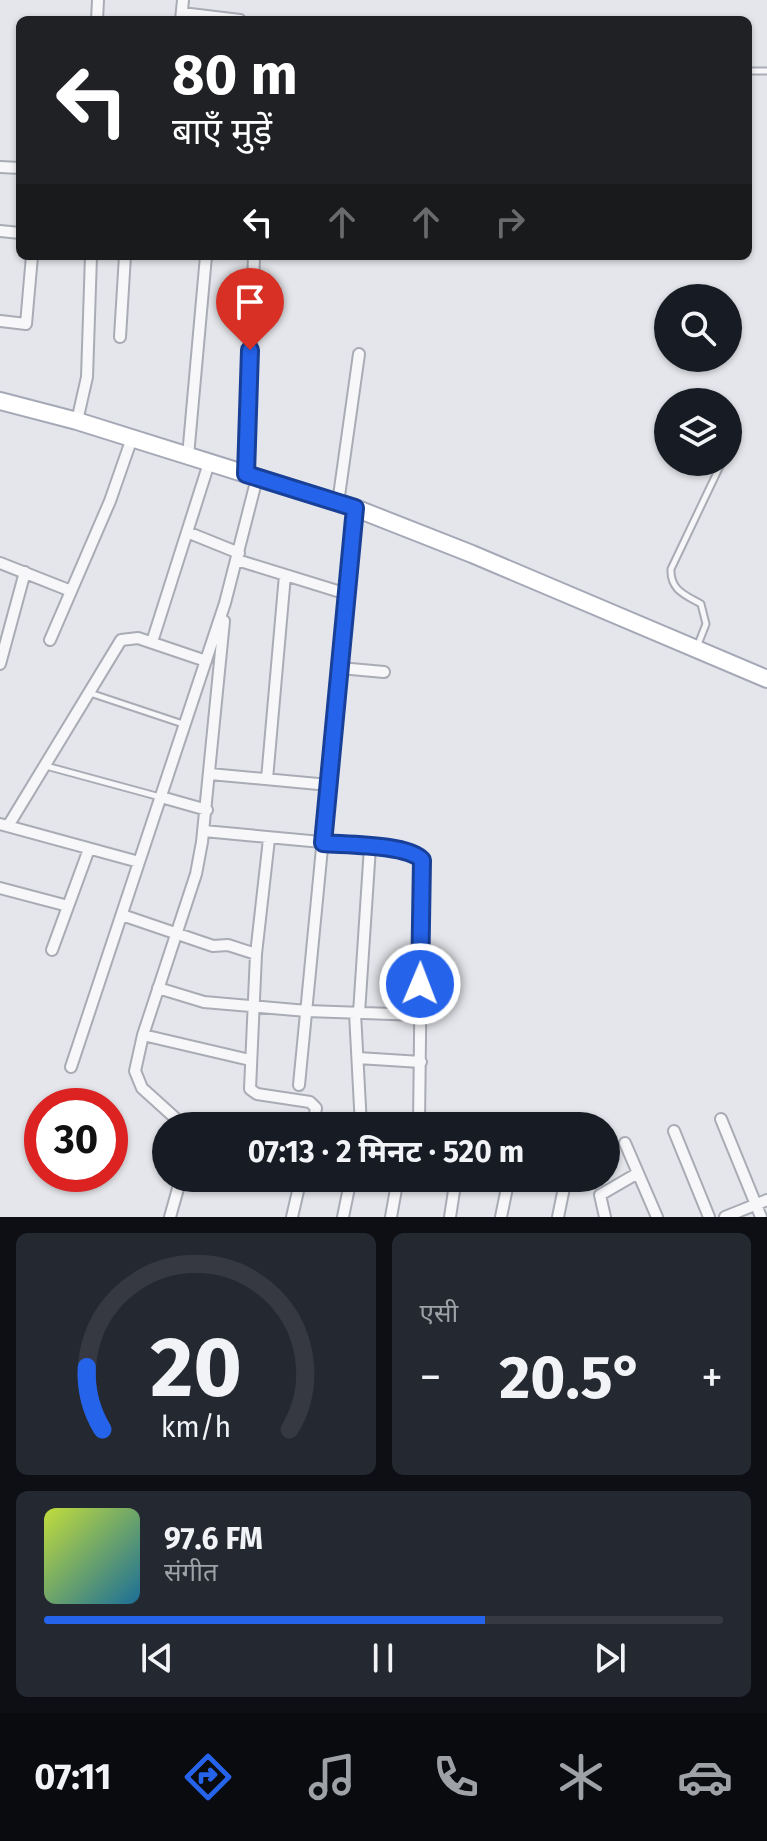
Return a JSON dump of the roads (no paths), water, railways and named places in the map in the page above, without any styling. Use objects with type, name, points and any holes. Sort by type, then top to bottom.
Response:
[{"type":"main road","points":[[0,401],[77,421],[355,508],[767,679]]},
{"type":"street","points":[[182,16],[183,0]]},
{"type":"street","points":[[0,321],[26,324],[32,260]]},
{"type":"street","points":[[77,421],[87,377],[91,260]]},
{"type":"street","points":[[120,337],[125,260]]},
{"type":"street","points":[[188,456],[206,260]]},
{"type":"street","points":[[71,1067],[238,556],[251,476],[254,260]]},
{"type":"street","points":[[338,503],[359,354]]},
{"type":"street","points":[[50,640],[110,501],[132,438]]},
{"type":"street","points":[[152,642],[209,463]]},
{"type":"street","points":[[299,1085],[355,508]]},
{"type":"street","points":[[187,532],[285,575],[347,594]]},
{"type":"street","points":[[0,563],[71,591]]},
{"type":"street","points":[[0,664],[25,572]]},
{"type":"street","points":[[267,779],[285,575]]},
{"type":"street","points":[[169,1112],[142,1088],[135,1071],[143,1035],[196,874],[207,810],[225,603]]},
{"type":"street","points":[[139,862],[4,825],[45,766],[121,640],[128,637],[152,642],[206,661]]},
{"type":"street","points":[[340,668],[384,672]]},
{"type":"street","points":[[210,774],[329,785]]},
{"type":"street","points":[[161,797],[207,810]]},
{"type":"street","points":[[204,831],[370,847],[412,853],[422,860],[419,1112]]},
{"type":"street","points":[[269,839],[256,954],[250,1089],[257,1094],[310,1102],[316,1108],[315,1112]]},
{"type":"street","points":[[361,1112],[357,1013],[370,847]]},
{"type":"street","points":[[52,950],[89,849]]},
{"type":"street","points":[[0,888],[68,906]]},
{"type":"street","points":[[122,915],[213,946],[228,945],[256,954]]},
{"type":"street","points":[[158,988],[204,1002],[307,1011],[420,1015]]},
{"type":"street","points":[[143,1035],[250,1060]]},
{"type":"street","points":[[358,1058],[421,1062]]},
{"type":"street","points":[[721,1119],[761,1217]]},
{"type":"street","points":[[674,1131],[709,1217]]},
{"type":"street","points":[[625,1143],[657,1217]]},
{"type":"street","points":[[605,1217],[600,1195],[638,1173]]},
{"type":"street","points":[[170,1217],[177,1192]]},
{"type":"street","points":[[292,1217],[298,1192]]},
{"type":"street","points":[[343,1217],[348,1192]]},
{"type":"street","points":[[391,1217],[395,1192]]},
{"type":"street","points":[[450,1217],[454,1192]]},
{"type":"street","points":[[501,1217],[506,1192]]},
{"type":"street","points":[[558,1217],[563,1192]]},
{"type":"street","points":[[725,1217],[767,1200]]},
{"type":"lane","points":[[697,648],[706,624],[701,604],[678,592],[671,580],[671,569],[715,476]]},
{"type":"lane","points":[[89,692],[185,725]]},
{"type":"lane","points":[[45,766],[161,797]]}]
